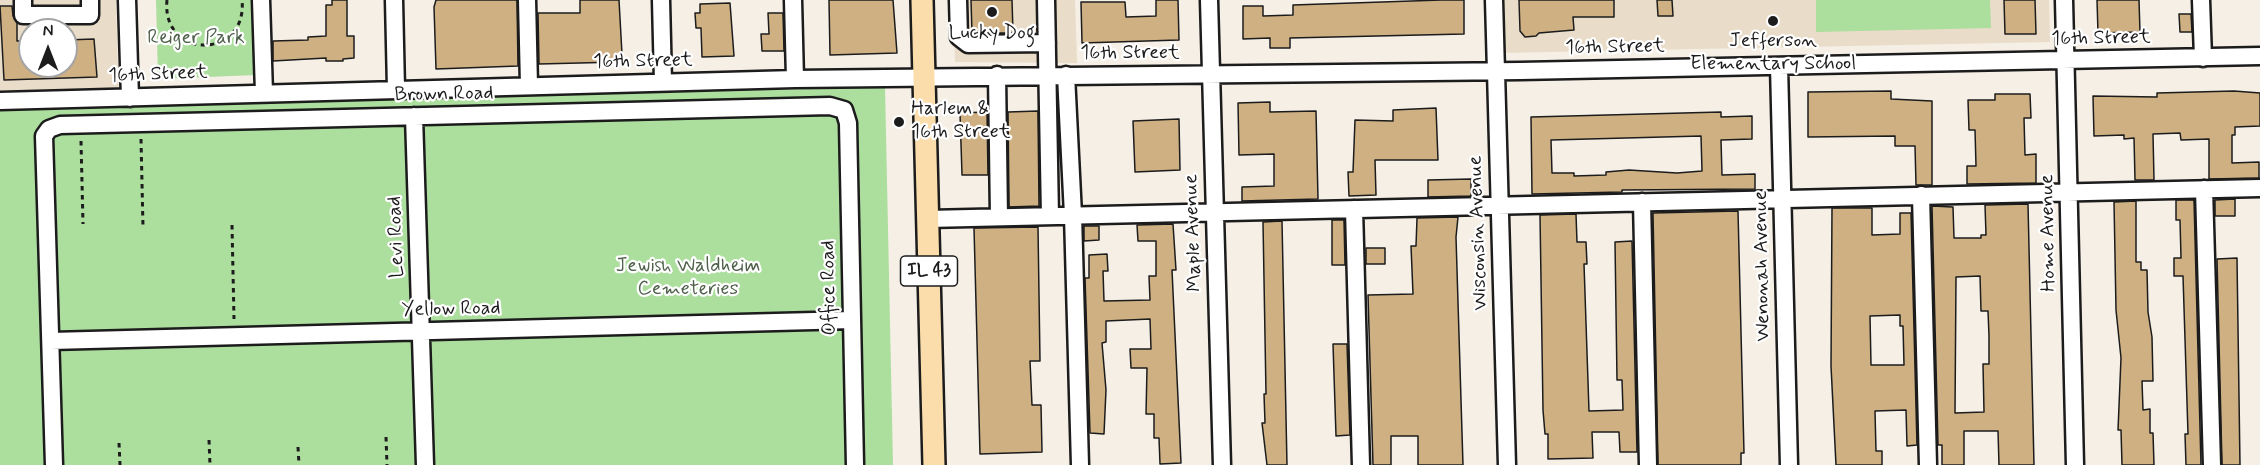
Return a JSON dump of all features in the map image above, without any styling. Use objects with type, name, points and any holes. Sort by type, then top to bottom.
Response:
[{"type":"main road","name":"IL 43","points":[[922,0],[934,465]]},
{"type":"street","points":[[23,0],[23,15],[90,15],[90,0]]},
{"type":"street","points":[[128,0],[130,98]]},
{"type":"street","points":[[261,0],[264,93]]},
{"type":"street","points":[[394,0],[396,88]]},
{"type":"street","points":[[527,0],[529,85]]},
{"type":"street","points":[[661,0],[663,82]]},
{"type":"street","points":[[793,0],[795,79]]},
{"type":"street","points":[[958,0],[959,37],[968,44],[1047,43]]},
{"type":"street","points":[[1046,0],[1050,216]]},
{"type":"street","name":"Maple Avenue","points":[[1209,0],[1222,465]]},
{"type":"street","name":"Wisconsin Avenue","points":[[1494,0],[1507,465]]},
{"type":"street","name":"Home Avenue","points":[[2064,0],[2075,465]]},
{"type":"street","points":[[2201,0],[2203,58]]},
{"type":"street","name":"16th Street","points":[[0,101],[396,88],[795,79],[1496,71],[2260,56]]},
{"type":"street","name":"Wenonah Avenue","points":[[1779,66],[1789,465]]},
{"type":"street","points":[[997,75],[999,217]]},
{"type":"street","points":[[1066,75],[1073,215],[1080,465]]},
{"type":"street","name":"Brown Road","points":[[51,341],[46,132],[54,126],[830,106],[844,110]]},
{"type":"street","name":"Office Road","points":[[844,110],[848,123],[855,465]]},
{"type":"street","name":"Levi Road","points":[[414,116],[424,465]]},
{"type":"street","points":[[928,219],[2260,188]]},
{"type":"street","points":[[2204,189],[2212,465]]},
{"type":"street","points":[[1921,195],[1928,465]]},
{"type":"street","points":[[1642,202],[1648,465]]},
{"type":"street","points":[[1354,209],[1361,465]]},
{"type":"street","name":"Yellow Road","points":[[51,341],[852,320]]},
{"type":"street","points":[[51,341],[54,465]]},
{"type":"path","points":[[167,0],[166,14],[174,30],[186,41],[204,46],[224,40],[236,30],[242,17],[242,0]]},
{"type":"path","points":[[141,123],[143,227]]},
{"type":"path","points":[[81,124],[83,224]]},
{"type":"path","points":[[232,225],[235,336]]},
{"type":"path","points":[[386,437],[387,465]]},
{"type":"path","points":[[209,440],[210,465]]},
{"type":"path","points":[[119,443],[120,465]]},
{"type":"path","points":[[298,447],[298,465]]},
{"type":"shaded area","points":[[0,0],[116,0],[119,106],[0,109]]},
{"type":"shaded area","points":[[953,0],[1075,0],[1077,63],[955,62]]},
{"type":"shaded area","name":"Jefferson Elementary School","points":[[1496,0],[2049,0],[2050,42],[1497,53]]},
{"type":"green space","name":"Reiger Park","points":[[156,0],[254,0],[256,75],[158,79]]},
{"type":"green space","points":[[1816,0],[1990,0],[1991,28],[1816,32]]},
{"type":"green space","name":"Jewish Waldheim Cemeteries","points":[[885,87],[893,465],[0,465],[0,109]]},
{"type":"building","points":[[332,0],[347,0],[347,36],[354,36],[354,58],[343,59],[343,61],[326,61],[326,58],[273,61],[273,41],[308,40],[308,37],[326,36],[326,5],[332,5]]},
{"type":"building","points":[[436,0],[517,0],[518,66],[436,69],[434,7]]},
{"type":"building","points":[[580,0],[619,0],[622,54],[620,62],[539,64],[538,13],[580,13]]},
{"type":"building","points":[[829,0],[893,0],[897,53],[830,55]]},
{"type":"building","name":"Lucky Dog","points":[[971,0],[1012,0],[1013,33],[972,33]]},
{"type":"building","points":[[1156,0],[1178,0],[1179,40],[1082,43],[1081,2],[1125,2],[1126,17],[1156,16]]},
{"type":"building","points":[[1464,0],[1464,34],[1290,38],[1290,48],[1270,48],[1270,38],[1243,39],[1243,6],[1263,6],[1263,16],[1293,15],[1293,5]]},
{"type":"building","points":[[1519,0],[1614,0],[1614,17],[1573,17],[1574,30],[1539,33],[1536,36],[1525,37],[1520,31]]},
{"type":"building","points":[[1657,0],[1672,0],[1673,16],[1658,16]]},
{"type":"building","points":[[2004,0],[2035,0],[2036,34],[2005,34]]},
{"type":"building","points":[[2097,0],[2139,0],[2140,32],[2098,33]]},
{"type":"building","points":[[730,3],[734,56],[702,57],[701,28],[696,28],[695,13],[700,13],[700,4]]},
{"type":"building","points":[[0,6],[12,6],[13,16],[17,23],[18,78],[66,78],[4,80]]},
{"type":"building","points":[[768,13],[783,13],[784,51],[762,51],[761,34],[769,34]]},
{"type":"building","points":[[2179,14],[2191,14],[2192,32],[2180,32]]},
{"type":"building","points":[[94,39],[97,77],[78,78],[78,40]]},
{"type":"building","points":[[1891,91],[1891,99],[1932,101],[1932,185],[1916,185],[1915,146],[1895,146],[1895,136],[1808,137],[1808,92]]},
{"type":"building","points":[[2234,91],[2260,93],[2260,126],[2235,127],[2235,135],[2232,135],[2232,163],[2259,162],[2259,178],[2209,179],[2209,139],[2181,140],[2180,133],[2153,134],[2154,180],[2135,180],[2134,138],[2124,139],[2124,135],[2094,136],[2093,96],[2157,97],[2157,93]]},
{"type":"building","points":[[1995,94],[2030,94],[2031,118],[2024,118],[2025,155],[2036,154],[2036,183],[1967,184],[1967,166],[1976,166],[1975,130],[1969,130],[1968,100],[1995,100]]},
{"type":"building","points":[[1270,102],[1270,112],[1316,111],[1318,199],[1242,201],[1242,187],[1274,186],[1274,154],[1239,155],[1238,103]]},
{"type":"building","points":[[1436,108],[1438,160],[1375,160],[1376,195],[1349,196],[1348,172],[1353,172],[1355,120],[1393,121],[1393,110]]},
{"type":"building","points":[[1038,111],[1039,206],[1009,207],[1008,112]]},
{"type":"building","points":[[987,112],[988,175],[962,175],[960,113]]},
{"type":"building","points":[[1721,112],[1721,117],[1752,116],[1752,139],[1721,140],[1722,175],[1755,174],[1755,189],[1622,190],[1622,192],[1532,194],[1531,117]],"holes":[[[1701,136],[1702,171],[1677,173],[1629,170],[1606,172],[1606,175],[1574,176],[1574,173],[1552,173],[1551,140]]]},
{"type":"building","points":[[1179,119],[1180,170],[1135,172],[1133,121]]},
{"type":"building","points":[[1471,179],[1471,196],[1428,197],[1428,180]]},
{"type":"building","points":[[2235,199],[2235,216],[2215,216],[2215,200]]},
{"type":"building","points":[[2176,200],[2194,200],[2201,465],[2186,465],[2185,434],[2188,434],[2183,276],[2174,276],[2174,258],[2181,258],[2180,220],[2176,220]]},
{"type":"building","points":[[2136,201],[2136,262],[2141,262],[2141,270],[2147,270],[2148,312],[2152,337],[2153,381],[2142,381],[2143,410],[2150,409],[2154,465],[2122,465],[2121,430],[2118,430],[2121,358],[2116,310],[2114,202]]},
{"type":"building","points":[[2028,204],[2034,465],[1999,465],[1998,431],[1964,431],[1964,465],[1942,465],[1942,445],[1938,445],[1932,206],[1953,207],[1954,238],[1981,238],[1981,235],[1986,235],[1985,205]],"holes":[[[1980,276],[1981,311],[1988,311],[1989,336],[1989,364],[1983,364],[1984,412],[1955,413],[1956,277]]]},
{"type":"building","points":[[1832,208],[1872,208],[1872,235],[1900,234],[1900,213],[1911,213],[1917,445],[1907,446],[1906,410],[1875,411],[1876,451],[1882,451],[1882,465],[1836,465],[1831,366]],"holes":[[[1900,315],[1900,326],[1903,326],[1904,365],[1871,365],[1870,316]]]},
{"type":"building","points":[[1738,211],[1744,453],[1741,453],[1741,465],[1658,465],[1653,213]]},
{"type":"building","points":[[1576,214],[1577,242],[1586,242],[1587,264],[1584,264],[1589,411],[1623,410],[1622,380],[1617,380],[1615,242],[1632,241],[1637,452],[1620,452],[1619,432],[1592,432],[1593,458],[1548,459],[1548,434],[1545,434],[1543,410],[1540,215]]},
{"type":"building","points":[[1458,217],[1456,237],[1463,465],[1418,465],[1418,436],[1391,436],[1391,465],[1373,465],[1368,295],[1413,294],[1411,246],[1416,246],[1417,218]]},
{"type":"building","points":[[1332,220],[1344,220],[1345,265],[1332,265]]},
{"type":"building","points":[[1282,221],[1287,465],[1267,465],[1262,423],[1265,423],[1264,394],[1266,394],[1263,222]]},
{"type":"building","points":[[1173,224],[1176,270],[1172,270],[1181,463],[1160,464],[1159,438],[1154,438],[1154,414],[1146,414],[1147,368],[1131,368],[1130,349],[1151,349],[1150,319],[1106,321],[1106,342],[1102,343],[1106,390],[1104,434],[1090,433],[1085,278],[1089,278],[1089,255],[1107,254],[1108,271],[1103,271],[1104,301],[1150,300],[1149,276],[1156,276],[1156,241],[1138,241],[1137,225]]},
{"type":"building","points":[[1084,226],[1099,226],[1099,240],[1084,241]]},
{"type":"building","points":[[1038,227],[1040,361],[1030,361],[1032,405],[1041,405],[1042,452],[980,454],[974,228]]},
{"type":"building","points":[[1366,248],[1385,248],[1385,264],[1366,264]]},
{"type":"building","points":[[2237,258],[2240,465],[2222,465],[2217,259]]},
{"type":"building","points":[[1333,344],[1347,344],[1350,435],[1336,436]]},
{"type":"place","name":"Lucky Dog","points":[[992,12]]},
{"type":"place","name":"Jefferson Elementary School","points":[[1773,21]]},
{"type":"place","name":"Harlem & 16th Street","points":[[899,122]]}]
